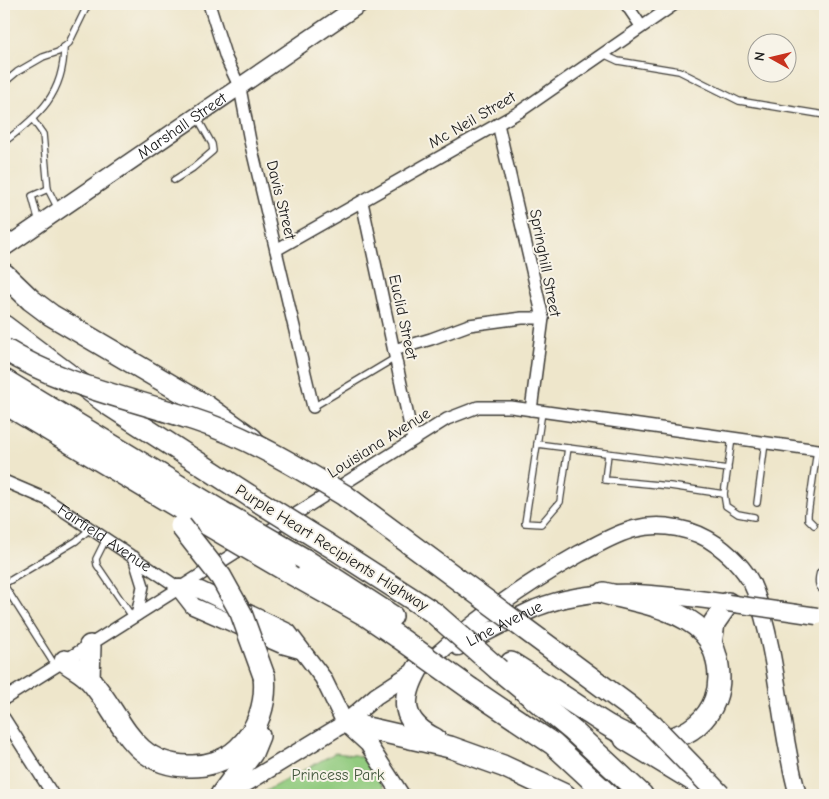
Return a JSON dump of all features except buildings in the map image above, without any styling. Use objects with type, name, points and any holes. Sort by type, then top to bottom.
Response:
[{"type":"highway","points":[[4,274],[31,300],[51,315],[206,406],[239,428],[264,449]]},
{"type":"highway","name":"Purple Heart Recipients Highway","points":[[4,326],[109,405],[434,612],[460,635],[505,666]]},
{"type":"highway","points":[[4,349],[35,367],[67,380],[194,419],[264,449],[300,467],[344,495],[629,706],[653,726],[720,795]]},
{"type":"highway","points":[[4,380],[215,518],[285,570],[367,616],[404,633]]},
{"type":"highway","points":[[4,403],[71,442],[215,518],[304,559],[354,590],[404,633],[476,685],[526,716],[552,744],[608,795]]},
{"type":"highway","points":[[71,442],[140,492],[181,526],[221,577],[237,606],[259,657],[264,681],[264,713],[258,738],[252,754],[222,795]]},
{"type":"highway","points":[[505,666],[608,725],[635,738],[659,740],[676,738],[699,726],[708,715],[718,690],[719,670],[711,644],[702,631],[657,606],[604,593]]},
{"type":"highway","points":[[711,644],[714,623],[728,603]]},
{"type":"highway","points":[[89,679],[90,646]]},
{"type":"highway","points":[[60,664],[89,679],[126,734],[136,745],[157,759],[182,766],[214,763],[237,750],[247,739],[258,721],[264,681]]},
{"type":"highway","points":[[425,664],[406,695],[409,716],[420,731],[452,747],[512,769],[565,795]]},
{"type":"highway","points":[[505,666],[642,795]]},
{"type":"highway","points":[[345,723],[452,747]]},
{"type":"highway","points":[[608,725],[666,765],[720,795]]},
{"type":"main road","name":"Marshall Street","points":[[4,248],[360,4]]},
{"type":"main road","points":[[425,664],[456,638],[545,573],[608,539],[624,532],[647,527],[665,527],[694,533],[713,542],[727,552],[740,566],[755,591],[768,639],[798,795]]},
{"type":"main road","name":"Fairfield Avenue","points":[[180,588],[193,606],[282,645],[300,650],[323,678],[345,723],[368,744],[401,795]]},
{"type":"main road","name":"Line Avenue","points":[[227,795],[345,723],[376,696],[425,664],[537,608],[571,598],[604,593],[643,593],[821,616]]},
{"type":"street","name":"Davis Street","points":[[209,4],[226,58],[240,88],[313,407]]},
{"type":"street","points":[[626,4],[641,26]]},
{"type":"street","name":"Mc Neil Street","points":[[276,250],[498,124],[675,4]]},
{"type":"street","name":"Springhill Street","points":[[498,124],[543,318],[536,411]]},
{"type":"street","name":"Euclid Street","points":[[362,202],[414,440]]},
{"type":"street","points":[[395,354],[469,324],[522,318],[543,318]]},
{"type":"street","name":"Louisiana Avenue","points":[[4,699],[454,415],[478,407],[494,405],[821,451]]},
{"type":"street","points":[[4,481],[30,490]]},
{"type":"street","points":[[4,488],[30,490]]},
{"type":"street","name":"Fairfield Avenue","points":[[30,490],[180,588]]},
{"type":"street","points":[[134,557],[143,586],[135,617]]},
{"type":"street","points":[[4,718],[53,795]]},
{"type":"lane","points":[[4,83],[23,68],[69,43],[88,4]]},
{"type":"lane","points":[[5,139],[33,120],[56,88],[64,66],[64,47]]},
{"type":"lane","points":[[603,54],[618,61],[678,71],[739,101],[825,115]]},
{"type":"lane","points":[[174,180],[194,168],[214,150],[197,117]]},
{"type":"lane","points":[[33,120],[43,134],[48,189],[59,211]]},
{"type":"lane","points":[[39,224],[32,196],[48,189]]},
{"type":"lane","points":[[313,407],[395,354]]},
{"type":"lane","points":[[536,411],[537,444],[526,523],[541,524],[560,502],[568,448]]},
{"type":"lane","points":[[732,438],[724,494],[726,506],[738,514],[754,517]]},
{"type":"lane","points":[[756,503],[765,443]]},
{"type":"lane","points":[[537,444],[728,468]]},
{"type":"lane","points":[[814,524],[808,519],[808,514],[821,451]]},
{"type":"lane","points":[[608,454],[604,480],[670,486],[724,494]]},
{"type":"lane","points":[[60,664],[4,585],[76,541],[90,529]]},
{"type":"lane","points":[[106,539],[96,559],[97,565],[135,617]]},
{"type":"lane","points":[[825,570],[820,572],[818,583],[825,591]]},
{"type":"green space","name":"Princess Park","points":[[335,753],[355,755],[365,759],[388,795],[258,795]]}]
